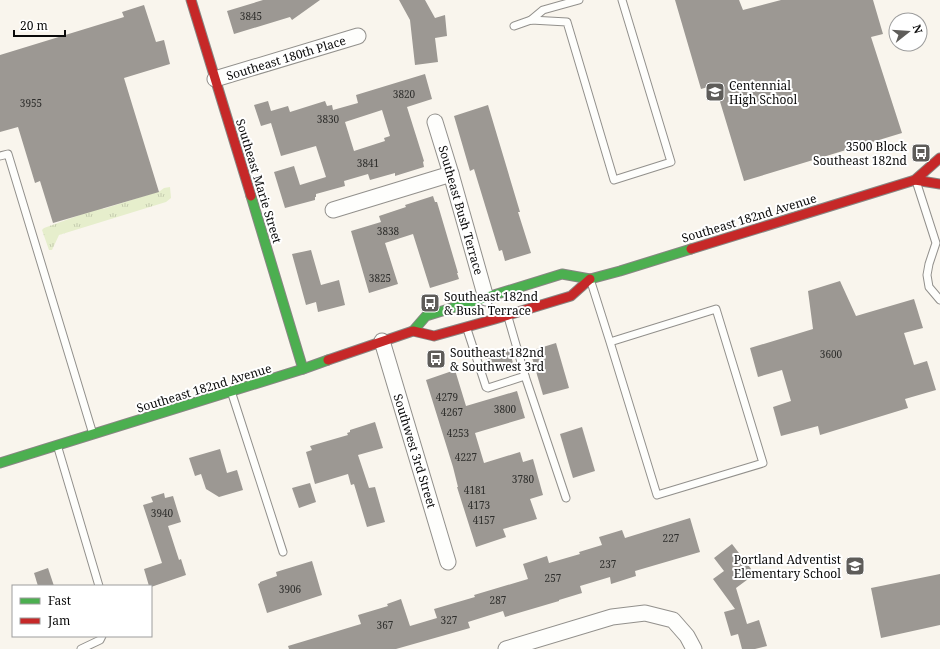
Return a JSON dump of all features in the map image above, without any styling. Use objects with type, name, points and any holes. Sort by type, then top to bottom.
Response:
[{"type":"main road","name":"Southeast Marie Street","points":[[192,0],[303,369]]},
{"type":"main road","name":"Southeast 182nd Avenue","points":[[0,463],[303,369],[413,331],[426,316],[562,274],[590,279],[620,271],[916,180],[940,158]]},
{"type":"main road","points":[[928,182],[936,173]]},
{"type":"main road","name":"Southeast 182nd Avenue","points":[[916,180],[940,184]]},
{"type":"main road","name":"Southeast 182nd Avenue","points":[[413,331],[434,336],[508,315],[571,296],[590,279]]},
{"type":"street","name":"Southeast 180th Place","points":[[215,79],[358,36]]},
{"type":"street","name":"Southeast Bush Terrace","points":[[435,122],[486,298]]},
{"type":"street","points":[[333,210],[451,174]]},
{"type":"street","name":"Southwest 3rd Street","points":[[382,341],[448,562]]},
{"type":"street","points":[[506,649],[612,617],[645,613],[673,620],[687,636],[694,649]]},
{"type":"lane","points":[[514,26],[531,20],[543,10],[579,0]]},
{"type":"lane","points":[[531,20],[567,22],[614,180],[671,162],[622,0]]},
{"type":"lane","points":[[0,156],[8,154],[93,434]]},
{"type":"lane","points":[[916,180],[938,243],[929,264],[927,275],[929,287],[940,300]]},
{"type":"lane","points":[[590,279],[657,496],[763,463],[716,309],[610,342]]},
{"type":"lane","points":[[508,315],[525,376],[566,498]]},
{"type":"lane","points":[[466,327],[486,387],[488,388],[525,376]]},
{"type":"lane","points":[[231,392],[283,552]]},
{"type":"lane","points":[[57,446],[99,585]]},
{"type":"lane","points":[[81,649],[100,640],[102,637]]},
{"type":"green space","points":[[170,187],[171,198],[166,202],[59,235],[52,250],[49,250],[42,230],[44,228],[102,207],[103,209]]},
{"type":"building","points":[[263,0],[320,0],[292,20],[290,17],[234,34],[227,11]]},
{"type":"building","points":[[399,0],[425,0],[435,18],[445,15],[447,36],[435,38],[438,62],[415,65],[410,20]]},
{"type":"building","points":[[675,0],[739,0],[743,10],[781,0],[873,0],[883,34],[871,37],[902,133],[744,181],[715,85],[701,89]]},
{"type":"building","points":[[144,5],[156,42],[164,40],[170,64],[124,78],[159,192],[53,223],[40,181],[35,183],[18,127],[0,132],[0,55],[124,17],[122,12]]},
{"type":"building","points":[[425,74],[432,99],[407,107],[424,161],[424,167],[395,176],[395,173],[370,180],[368,174],[344,181],[345,186],[316,194],[315,200],[285,208],[274,172],[294,166],[300,185],[326,177],[316,146],[281,156],[271,123],[261,126],[254,105],[268,101],[271,111],[288,106],[290,112],[325,101],[327,106],[332,105],[333,110],[358,103],[356,95]],"holes":[[[382,110],[390,136],[384,138],[385,141],[354,151],[345,122]]]},
{"type":"building","points":[[488,105],[531,253],[505,261],[502,250],[499,251],[474,169],[470,171],[454,116]]},
{"type":"building","points":[[433,196],[435,202],[437,202],[459,279],[430,288],[413,234],[385,243],[398,284],[369,293],[351,231],[381,222],[379,216],[406,207],[405,205]]},
{"type":"building","points":[[311,250],[321,285],[339,280],[345,305],[318,312],[316,302],[306,305],[292,254]]},
{"type":"building","points":[[840,281],[856,316],[914,299],[923,328],[904,333],[914,365],[927,361],[936,390],[905,399],[908,408],[820,435],[818,426],[781,436],[773,407],[791,401],[782,370],[758,377],[750,348],[813,329],[808,291]]},
{"type":"building","points":[[556,343],[569,388],[543,395],[530,351]]},
{"type":"building","points":[[509,349],[513,363],[489,370],[485,356]]},
{"type":"building","points":[[455,370],[466,406],[517,391],[525,418],[475,433],[484,463],[520,452],[523,462],[533,459],[543,495],[530,499],[537,519],[503,529],[506,537],[476,547],[426,380]]},
{"type":"building","points":[[375,422],[383,448],[358,455],[369,488],[375,487],[385,522],[367,527],[354,484],[351,485],[348,474],[315,484],[306,452],[312,450],[310,446],[348,435],[347,433],[350,432],[350,430]]},
{"type":"building","points":[[582,427],[595,471],[573,478],[560,434]]},
{"type":"building","points":[[220,449],[227,473],[237,470],[243,490],[219,497],[206,489],[201,474],[195,476],[189,458]]},
{"type":"building","points":[[310,483],[316,502],[299,508],[292,488]]},
{"type":"building","points":[[164,493],[165,498],[173,496],[181,522],[168,526],[179,560],[181,559],[186,575],[152,587],[152,585],[149,585],[144,569],[162,563],[143,505],[153,502],[151,497]]},
{"type":"building","points":[[690,518],[700,552],[635,571],[636,576],[611,584],[610,577],[580,586],[582,593],[559,601],[505,617],[503,611],[468,622],[470,628],[396,649],[289,649],[288,646],[361,624],[358,615],[388,606],[387,604],[401,599],[410,626],[437,618],[434,609],[528,579],[523,564],[547,556],[549,563],[580,554],[579,552],[602,545],[599,537],[622,530],[625,538]]},
{"type":"building","points":[[732,544],[755,574],[736,588],[747,624],[759,620],[767,646],[755,649],[742,649],[738,634],[731,636],[724,612],[735,609],[713,579],[724,571],[714,558]]},
{"type":"building","points":[[312,561],[322,595],[267,613],[258,584],[277,576],[276,572]]},
{"type":"building","points":[[48,568],[54,585],[38,585],[34,573]]},
{"type":"building","points":[[940,574],[940,625],[881,638],[871,588]]},
{"type":"traffic: fast","points":[[251,196],[303,369]]},
{"type":"traffic: fast","points":[[413,331],[426,316],[562,274],[590,279],[691,249]]},
{"type":"traffic: fast","points":[[0,463],[328,360]]},
{"type":"traffic: jam","points":[[191,0],[251,196]]},
{"type":"traffic: jam","points":[[691,249],[915,180],[940,158]]},
{"type":"traffic: jam","points":[[915,180],[940,184]]},
{"type":"traffic: jam","points":[[328,360],[413,331],[434,336],[571,296],[590,279]]},
{"type":"place","name":"Centennial High School","points":[[715,92]]},
{"type":"place","name":"3500 Block Southeast 182nd","points":[[921,153]]},
{"type":"place","name":"Southeast 182nd & Bush Terrace","points":[[430,303]]},
{"type":"place","name":"Southeast 182nd & Southwest 3rd","points":[[436,359]]},
{"type":"place","name":"Portland Adventist Elementary School","points":[[855,566]]}]
